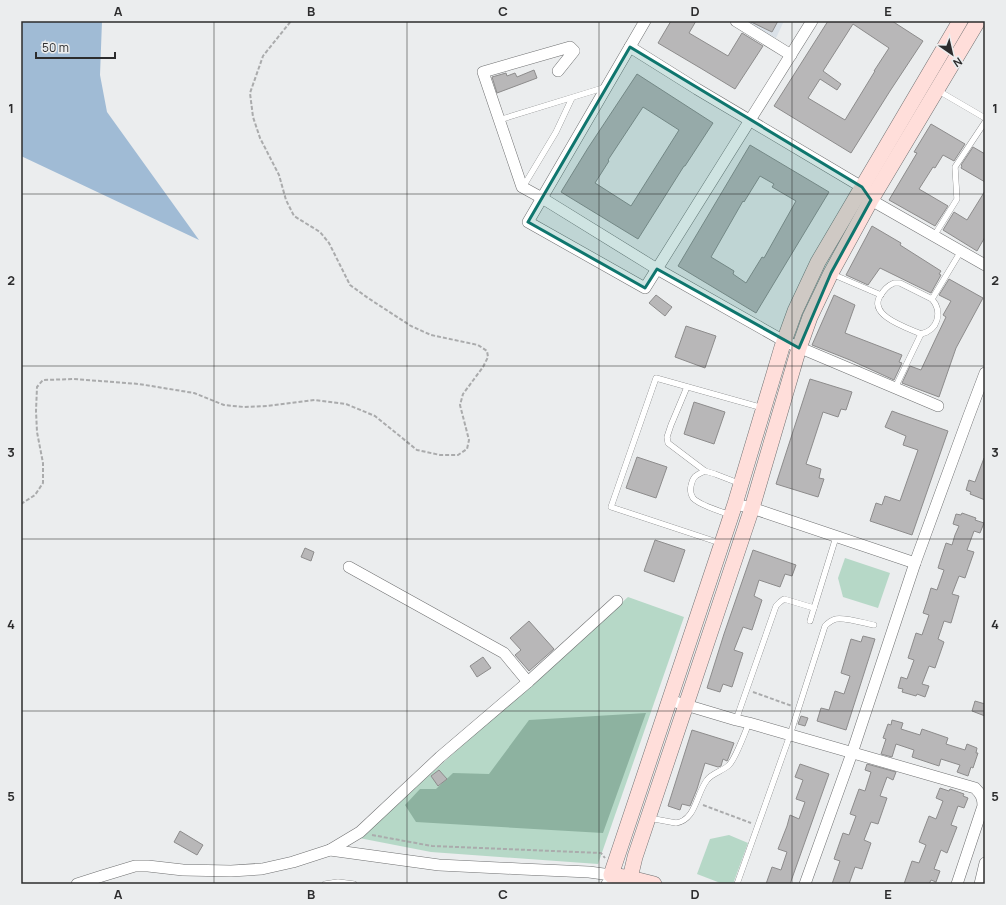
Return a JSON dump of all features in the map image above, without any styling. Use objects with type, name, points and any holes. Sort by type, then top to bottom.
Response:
[{"type":"street","points":[[645,21],[528,222],[645,288],[812,21]]},
{"type":"street","points":[[736,21],[791,55]]},
{"type":"street","points":[[610,876],[733,510],[784,341],[795,311],[818,262],[960,21]]},
{"type":"street","points":[[630,878],[635,857],[752,508],[799,348],[810,317],[831,273],[871,200],[978,21]]},
{"type":"street","points":[[558,71],[574,51],[570,46],[483,72],[522,187],[657,269],[784,341],[938,406]]},
{"type":"street","points":[[630,47],[862,187],[871,200],[985,265]]},
{"type":"street","points":[[805,884],[852,753],[915,563],[985,373]]},
{"type":"street","points":[[733,510],[752,508],[915,563]]},
{"type":"street","points":[[349,568],[504,652],[528,682]]},
{"type":"street","points":[[77,884],[135,866],[183,870],[231,871],[262,869],[293,862],[330,850],[360,832],[440,758],[528,682],[617,601]]},
{"type":"street","points":[[669,700],[975,788],[983,800],[983,806],[958,884]]},
{"type":"street","points":[[330,850],[439,865],[589,872],[630,878],[654,884]]},
{"type":"street","points":[[980,884],[985,863]]},
{"type":"lane","points":[[499,120],[606,87]]},
{"type":"lane","points":[[937,90],[985,118]]},
{"type":"lane","points":[[522,187],[556,132],[572,98]]},
{"type":"lane","points":[[934,236],[957,199],[955,167],[985,122]]},
{"type":"lane","points":[[932,299],[961,251]]},
{"type":"lane","points":[[831,273],[881,295]]},
{"type":"lane","points":[[894,283],[900,283],[932,299],[937,308],[938,315],[936,324],[926,333],[921,334],[884,316],[878,306],[881,295],[889,285],[894,283]]},
{"type":"lane","points":[[895,388],[921,334]]},
{"type":"lane","points":[[722,543],[612,508],[656,378],[764,408]]},
{"type":"lane","points":[[687,387],[670,425],[667,437],[668,444],[705,471],[741,484]]},
{"type":"lane","points":[[705,471],[695,475],[692,481],[690,490],[693,498],[702,504],[733,510]]},
{"type":"lane","points":[[810,621],[836,537]]},
{"type":"lane","points":[[736,720],[776,606],[784,600],[814,608]]},
{"type":"lane","points":[[737,884],[790,735],[825,626],[834,619],[841,618],[874,625]]},
{"type":"lane","points":[[648,818],[671,823],[680,823],[688,818],[707,779],[730,764],[749,723]]},
{"type":"lane","points":[[326,884],[338,882],[354,884]]},
{"type":"path","points":[[21,504],[35,495],[43,482],[43,463],[37,432],[36,410],[37,387],[44,380],[74,380],[139,384],[194,393],[224,405],[244,407],[267,406],[315,400],[346,404],[375,416],[417,450],[440,455],[458,455],[467,449],[469,440],[460,405],[463,394],[483,367],[488,357],[487,351],[478,345],[431,335],[411,326],[350,285],[329,243],[320,232],[294,216],[286,200],[279,175],[260,138],[253,117],[250,93],[263,56],[291,21]]},
{"type":"path","points":[[762,696],[793,706]]},
{"type":"path","points":[[696,803],[758,826]]},
{"type":"path","points":[[360,832],[432,846],[601,853],[610,876]]},
{"type":"highlighted area","points":[[630,47],[862,187],[871,200],[831,273],[799,348],[657,269],[645,288],[528,222]]},
{"type":"shaded area","points":[[742,21],[784,21],[776,38]]},
{"type":"green space","points":[[845,558],[890,573],[878,608],[843,597],[838,578]]},
{"type":"green space","points":[[628,597],[684,617],[598,864],[431,852],[359,838]]},
{"type":"green space","points":[[646,713],[603,833],[416,822],[405,805],[420,789],[436,789],[453,773],[489,774],[529,720]]},
{"type":"green space","points":[[729,835],[748,843],[733,884],[723,884],[697,874],[710,839]]},
{"type":"water","points":[[21,21],[102,21],[100,75],[107,112],[199,240],[21,156]]},
{"type":"building","points":[[671,21],[696,21],[689,33],[728,56],[742,33],[763,46],[735,89],[658,43]]},
{"type":"building","points":[[749,21],[778,21],[772,32]]},
{"type":"building","points":[[828,21],[892,21],[923,41],[851,153],[774,106]],"holes":[[[853,24],[889,48],[845,120],[808,98],[820,79],[837,90],[841,84],[823,71]]]},
{"type":"building","points":[[534,70],[537,78],[497,93],[492,77],[506,73],[507,76],[515,73],[517,77]]},
{"type":"building","points":[[637,74],[713,123],[638,239],[561,192]],"holes":[[[643,107],[679,130],[631,206],[595,183],[609,161],[608,160]]]},
{"type":"building","points":[[931,124],[965,144],[954,161],[943,155],[935,168],[933,167],[919,189],[948,206],[935,226],[889,200],[917,153],[914,152]]},
{"type":"building","points":[[750,145],[829,192],[756,313],[678,266]],"holes":[[[760,176],[774,184],[772,187],[796,201],[764,258],[762,257],[746,283],[733,274],[734,271],[711,257],[743,201],[744,202]]]},
{"type":"building","points":[[973,147],[985,154],[985,182],[961,168],[961,165]]},
{"type":"building","points":[[985,191],[985,237],[977,251],[943,230],[954,212],[967,220]]},
{"type":"building","points":[[872,226],[901,243],[900,245],[941,271],[939,274],[941,275],[931,293],[880,268],[868,285],[846,275]]},
{"type":"building","points":[[949,279],[983,298],[956,348],[939,397],[902,383],[910,366],[921,370],[946,317],[943,315],[951,301],[939,295]]},
{"type":"building","points":[[656,295],[672,307],[665,316],[649,303]]},
{"type":"building","points":[[834,295],[855,305],[845,333],[902,355],[899,362],[902,363],[894,380],[812,345]]},
{"type":"building","points":[[686,326],[716,336],[705,368],[675,357]]},
{"type":"building","points":[[810,379],[852,392],[846,410],[841,409],[838,417],[823,412],[806,464],[821,469],[819,478],[824,479],[818,497],[776,484]]},
{"type":"building","points":[[694,402],[725,412],[714,444],[684,434]]},
{"type":"building","points":[[892,411],[948,431],[912,535],[870,521],[876,503],[882,505],[885,496],[900,501],[918,450],[903,445],[906,436],[885,427]]},
{"type":"building","points":[[637,457],[667,467],[656,498],[626,488]]},
{"type":"building","points":[[984,458],[985,500],[970,494],[971,492],[966,490],[969,480],[975,482]]},
{"type":"building","points":[[962,513],[976,518],[975,520],[984,523],[980,533],[974,531],[967,550],[974,552],[965,578],[959,576],[952,594],[959,596],[951,623],[944,621],[938,639],[944,642],[935,668],[929,666],[922,684],[929,686],[925,697],[917,694],[916,696],[902,692],[903,689],[898,688],[901,677],[907,679],[914,660],[908,658],[916,633],[922,635],[929,615],[923,613],[931,588],[937,590],[944,570],[938,568],[941,558],[946,543],[952,545],[959,526],[953,524],[956,514],[961,515]]},
{"type":"building","points":[[655,540],[685,550],[674,582],[644,571]]},
{"type":"building","points":[[305,548],[314,552],[311,561],[301,557]]},
{"type":"building","points":[[753,550],[796,565],[792,576],[785,574],[780,587],[759,580],[754,596],[762,600],[752,630],[743,627],[734,650],[743,653],[732,687],[723,684],[720,692],[707,688]]},
{"type":"building","points":[[529,621],[554,649],[529,671],[515,655],[521,650],[510,638]]},
{"type":"building","points":[[863,636],[875,639],[846,730],[817,721],[821,708],[829,710],[835,691],[844,694],[850,676],[841,673],[851,639],[861,642]]},
{"type":"building","points":[[483,657],[491,668],[477,677],[470,666]]},
{"type":"building","points":[[975,701],[985,704],[985,716],[972,711]]},
{"type":"building","points":[[801,716],[808,718],[805,726],[798,724]]},
{"type":"building","points":[[892,720],[903,723],[901,729],[920,735],[922,729],[948,738],[946,744],[965,750],[967,744],[977,748],[976,753],[978,753],[973,768],[971,767],[968,776],[957,772],[960,765],[941,759],[939,766],[912,757],[914,750],[896,744],[892,757],[881,754],[886,739],[883,738],[888,724],[891,725]]},
{"type":"building","points":[[692,730],[734,743],[727,761],[723,759],[721,766],[718,767],[705,763],[690,806],[682,804],[680,810],[668,806]]},
{"type":"building","points":[[800,764],[829,774],[790,884],[766,884],[772,867],[781,870],[787,852],[778,849],[790,815],[799,819],[805,802],[796,799],[803,780],[795,777]]},
{"type":"building","points":[[867,764],[896,772],[893,780],[887,777],[880,796],[887,798],[878,824],[871,822],[864,840],[871,843],[862,869],[855,867],[849,884],[832,884],[840,861],[834,859],[843,833],[849,835],[856,816],[850,814],[859,789],[865,791],[871,772],[865,770]]},
{"type":"building","points":[[439,770],[447,779],[438,786],[431,776]]},
{"type":"building","points":[[940,788],[949,791],[950,789],[964,794],[963,796],[968,798],[964,808],[958,806],[951,825],[957,827],[947,853],[941,850],[934,869],[940,871],[936,882],[931,880],[929,884],[904,884],[912,861],[919,863],[926,845],[919,842],[929,816],[936,819],[943,801],[936,798]]},
{"type":"building","points":[[180,831],[203,845],[197,855],[174,842]]}]
